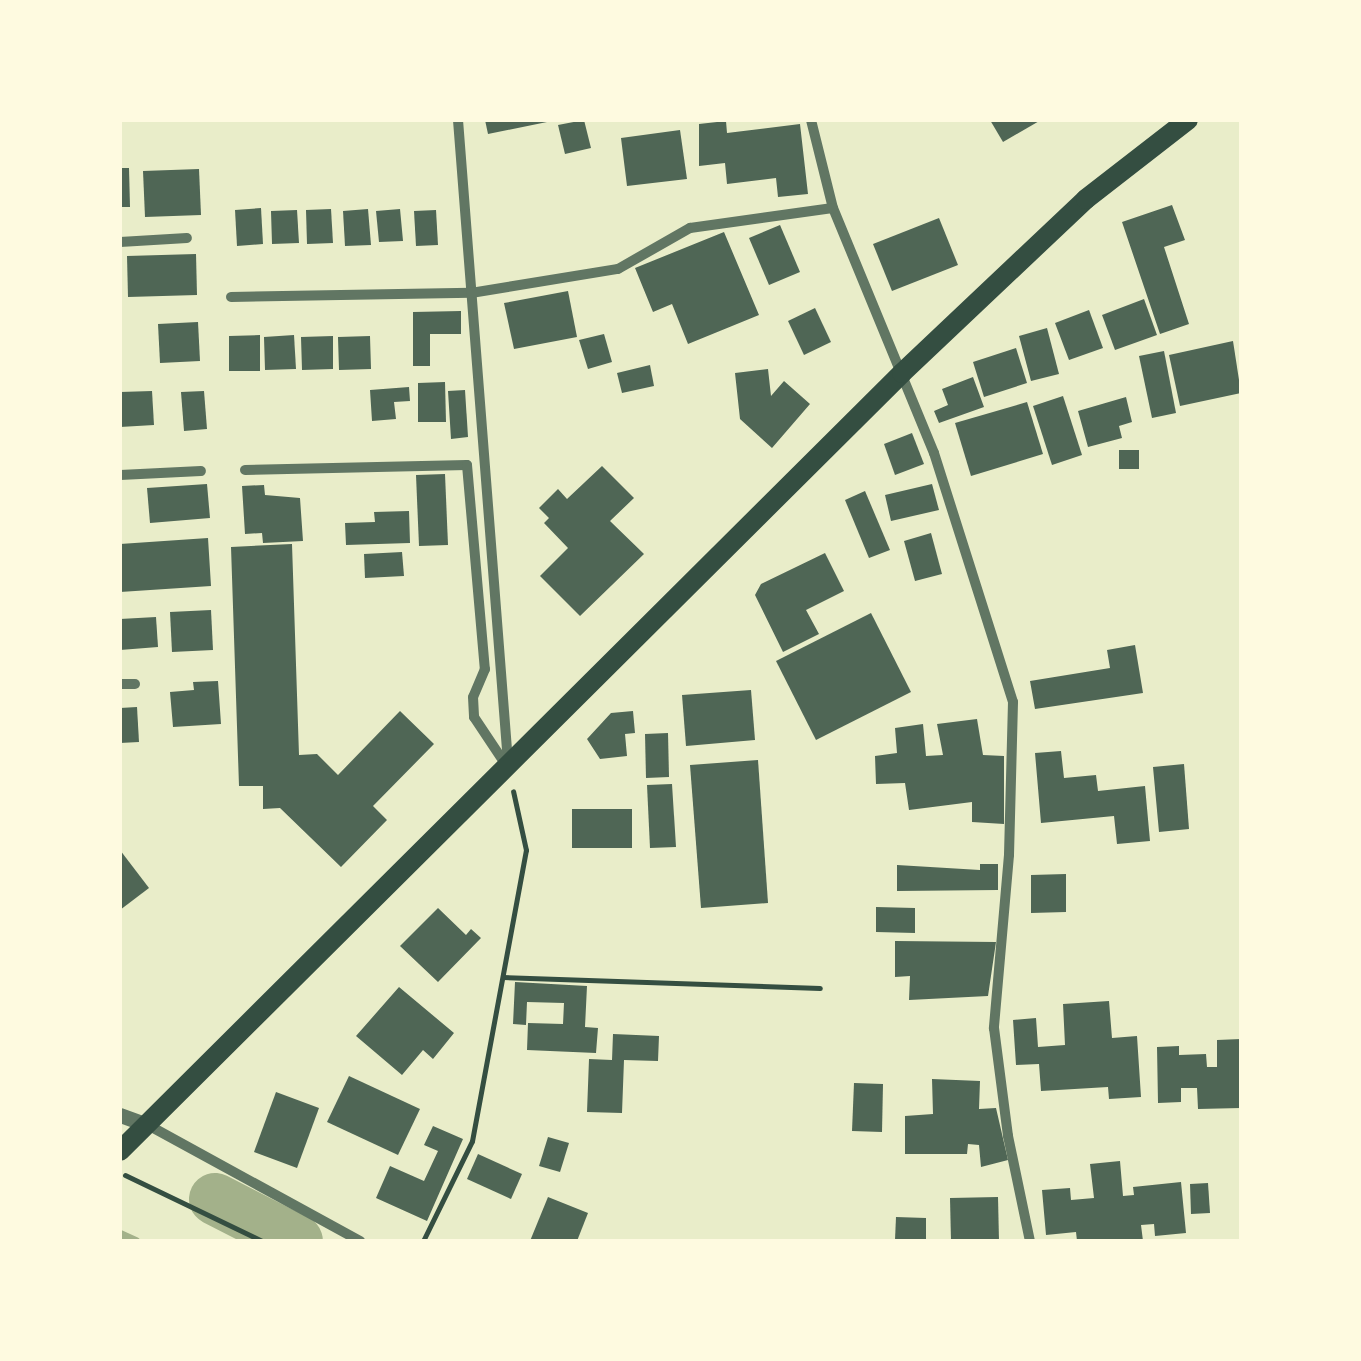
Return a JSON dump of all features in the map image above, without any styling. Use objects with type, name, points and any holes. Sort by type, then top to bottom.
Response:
[{"type":"main road","points":[[120,1152],[902,373],[1086,200],[1188,120]]},
{"type":"street","points":[[458,120],[508,768]]},
{"type":"street","points":[[810,120],[833,208],[902,373],[965,543],[1013,702],[1009,856],[994,1028],[1008,1136],[1030,1241]]},
{"type":"street","points":[[231,296],[471,293],[618,270],[690,228],[833,208]]},
{"type":"street","points":[[120,242],[187,238]]},
{"type":"street","points":[[245,470],[467,465],[485,670],[473,697],[474,717],[508,768]]},
{"type":"street","points":[[120,475],[201,471]]},
{"type":"street","points":[[120,684],[134,684]]},
{"type":"street","points":[[120,1115],[148,1125],[360,1241]]},
{"type":"path","points":[[423,1241],[472,1142],[526,850],[508,768]]},
{"type":"path","points":[[502,977],[820,988]]},
{"type":"path","points":[[120,1172],[262,1241]]},
{"type":"building","points":[[485,120],[547,120],[547,122],[488,134]]},
{"type":"building","points":[[584,120],[591,148],[565,154],[558,125]]},
{"type":"building","points":[[990,120],[1041,120],[1003,142]]},
{"type":"building","points":[[726,121],[727,133],[800,124],[808,194],[778,197],[776,178],[727,184],[725,163],[699,166],[699,124]]},
{"type":"building","points":[[680,130],[687,179],[627,186],[621,138]]},
{"type":"building","points":[[120,168],[129,168],[130,207],[120,207]]},
{"type":"building","points":[[199,169],[201,215],[145,217],[143,171]]},
{"type":"building","points":[[1172,205],[1185,240],[1164,247],[1189,324],[1160,334],[1122,222]]},
{"type":"building","points":[[261,208],[263,244],[237,246],[235,210]]},
{"type":"building","points":[[331,209],[333,243],[307,244],[306,210]]},
{"type":"building","points":[[368,209],[371,245],[345,246],[343,211]]},
{"type":"building","points":[[400,209],[403,241],[379,242],[376,211]]},
{"type":"building","points":[[297,210],[299,243],[272,244],[271,211]]},
{"type":"building","points":[[436,210],[438,245],[416,246],[414,211]]},
{"type":"building","points":[[939,218],[958,265],[892,291],[873,244]]},
{"type":"building","points":[[780,225],[800,272],[769,285],[749,238]]},
{"type":"building","points":[[724,232],[759,315],[688,344],[672,304],[653,312],[635,268]]},
{"type":"building","points":[[196,254],[197,295],[128,297],[127,256]]},
{"type":"building","points":[[568,291],[577,337],[514,349],[504,303]]},
{"type":"building","points":[[1144,299],[1157,335],[1115,350],[1102,315]]},
{"type":"building","points":[[815,308],[831,342],[804,355],[788,321]]},
{"type":"building","points":[[1089,310],[1103,348],[1069,360],[1055,323]]},
{"type":"building","points":[[461,311],[461,334],[430,334],[430,366],[413,366],[413,312]]},
{"type":"building","points":[[198,322],[200,361],[160,363],[158,324]]},
{"type":"building","points":[[1047,328],[1059,374],[1031,381],[1019,336]]},
{"type":"building","points":[[604,334],[612,362],[588,369],[579,340]]},
{"type":"building","points":[[260,335],[260,371],[229,371],[229,336]]},
{"type":"building","points":[[294,335],[296,369],[265,370],[264,337]]},
{"type":"building","points":[[333,336],[333,369],[302,370],[301,337]]},
{"type":"building","points":[[370,336],[371,369],[339,370],[338,337]]},
{"type":"building","points":[[1233,341],[1241,393],[1180,406],[1169,355]]},
{"type":"building","points":[[1016,348],[1027,383],[984,397],[973,362]]},
{"type":"building","points":[[1164,351],[1176,413],[1152,418],[1139,356]]},
{"type":"building","points":[[650,365],[654,386],[622,393],[617,373]]},
{"type":"building","points":[[768,369],[771,396],[784,381],[810,404],[772,448],[740,419],[735,373]]},
{"type":"building","points":[[973,377],[984,407],[939,423],[934,411],[948,405],[942,389]]},
{"type":"building","points":[[445,382],[446,422],[418,422],[418,383]]},
{"type":"building","points":[[409,387],[410,401],[394,402],[396,419],[372,421],[370,390]]},
{"type":"building","points":[[465,390],[468,437],[451,439],[448,391]]},
{"type":"building","points":[[152,391],[154,425],[120,427],[120,392]]},
{"type":"building","points":[[204,391],[207,429],[184,431],[181,392]]},
{"type":"building","points":[[1063,396],[1082,455],[1052,465],[1033,406]]},
{"type":"building","points":[[1126,397],[1132,422],[1119,426],[1122,438],[1088,447],[1078,411]]},
{"type":"building","points":[[1027,402],[1043,454],[971,476],[955,423]]},
{"type":"building","points":[[912,433],[924,464],[895,475],[884,444]]},
{"type":"building","points":[[1119,450],[1139,450],[1139,469],[1119,469]]},
{"type":"building","points":[[602,466],[634,498],[610,521],[644,554],[580,616],[540,576],[568,548],[544,523],[549,518],[539,508],[558,489],[567,499]]},
{"type":"building","points":[[445,474],[448,545],[419,546],[416,475]]},
{"type":"building","points":[[207,484],[210,518],[150,523],[147,488]]},
{"type":"building","points":[[932,484],[939,510],[891,521],[885,495]]},
{"type":"building","points":[[264,485],[265,495],[300,498],[303,541],[263,543],[262,533],[245,534],[242,486]]},
{"type":"building","points":[[865,491],[890,550],[869,558],[845,500]]},
{"type":"building","points":[[409,511],[410,543],[346,545],[345,523],[375,522],[374,512]]},
{"type":"building","points":[[931,533],[942,574],[915,581],[904,541]]},
{"type":"building","points":[[208,538],[211,586],[120,592],[120,544]]},
{"type":"building","points":[[292,544],[299,755],[317,754],[338,775],[400,711],[434,744],[373,806],[387,820],[341,867],[280,808],[263,809],[263,786],[239,786],[231,547]]},
{"type":"building","points":[[402,552],[404,576],[365,578],[364,554]]},
{"type":"building","points":[[825,553],[844,591],[806,610],[819,634],[783,652],[755,595],[761,584]]},
{"type":"building","points":[[211,610],[213,650],[172,652],[170,612]]},
{"type":"building","points":[[871,613],[911,692],[816,740],[776,661]]},
{"type":"building","points":[[156,617],[158,647],[120,650],[120,619]]},
{"type":"building","points":[[1135,645],[1143,693],[1035,709],[1030,681],[1110,668],[1107,650]]},
{"type":"building","points":[[218,681],[221,724],[173,727],[170,692],[194,690],[193,682]]},
{"type":"building","points":[[751,690],[755,740],[686,746],[682,695]]},
{"type":"building","points":[[137,707],[139,742],[120,743],[120,708]]},
{"type":"building","points":[[633,711],[635,733],[625,734],[627,756],[600,759],[587,739],[611,713]]},
{"type":"building","points":[[977,719],[983,755],[1004,756],[1004,824],[972,822],[972,802],[909,810],[905,783],[876,784],[875,756],[897,753],[895,728],[923,724],[926,756],[943,755],[937,724]]},
{"type":"building","points":[[668,733],[669,777],[646,778],[645,734]]},
{"type":"building","points":[[1061,751],[1064,778],[1096,775],[1098,791],[1145,786],[1150,841],[1117,844],[1114,816],[1041,823],[1035,753]]},
{"type":"building","points":[[758,760],[768,903],[701,908],[690,765]]},
{"type":"building","points":[[1184,764],[1189,829],[1159,832],[1153,767]]},
{"type":"building","points":[[672,784],[676,847],[650,848],[647,785]]},
{"type":"building","points":[[572,809],[632,809],[632,848],[572,848]]},
{"type":"building","points":[[120,850],[149,888],[120,910]]},
{"type":"building","points":[[980,864],[998,864],[998,890],[897,891],[897,865],[980,870]]},
{"type":"building","points":[[1066,874],[1066,912],[1031,913],[1031,875]]},
{"type":"building","points":[[876,907],[915,908],[915,933],[876,932]]},
{"type":"building","points":[[438,908],[466,935],[471,929],[481,938],[438,982],[400,946]]},
{"type":"building","points":[[895,941],[996,942],[988,996],[909,1000],[910,976],[895,977]]},
{"type":"building","points":[[515,982],[587,986],[585,1027],[598,1028],[596,1053],[527,1050],[528,1023],[563,1024],[564,1003],[527,1002],[526,1025],[513,1024]]},
{"type":"building","points":[[399,987],[454,1033],[433,1059],[423,1050],[402,1075],[356,1036]]},
{"type":"building","points":[[1109,1001],[1112,1038],[1137,1036],[1141,1097],[1109,1099],[1108,1087],[1041,1091],[1039,1064],[1016,1065],[1013,1020],[1036,1018],[1038,1047],[1065,1045],[1063,1004]]},
{"type":"building","points":[[613,1034],[659,1036],[658,1061],[624,1060],[622,1113],[587,1112],[589,1059],[612,1060]]},
{"type":"building","points":[[1241,1039],[1241,1108],[1198,1109],[1197,1088],[1181,1088],[1181,1102],[1158,1103],[1157,1047],[1179,1046],[1179,1055],[1206,1054],[1207,1067],[1217,1067],[1217,1040]]},
{"type":"building","points":[[349,1076],[420,1109],[398,1155],[327,1122]]},
{"type":"building","points":[[932,1079],[980,1081],[979,1109],[996,1108],[1008,1160],[981,1167],[979,1145],[968,1144],[967,1154],[905,1154],[905,1116],[933,1114]]},
{"type":"building","points":[[854,1083],[883,1084],[882,1132],[852,1131]]},
{"type":"building","points":[[276,1092],[319,1108],[297,1168],[254,1152]]},
{"type":"building","points":[[433,1126],[463,1139],[427,1221],[376,1198],[390,1166],[424,1181],[438,1151],[424,1145]]},
{"type":"building","points":[[548,1137],[569,1143],[560,1172],[539,1166]]},
{"type":"building","points":[[478,1154],[522,1174],[511,1199],[467,1179]]},
{"type":"building","points":[[1120,1161],[1123,1196],[1134,1195],[1133,1187],[1181,1182],[1186,1233],[1155,1236],[1154,1224],[1141,1225],[1143,1241],[1077,1241],[1076,1232],[1046,1235],[1042,1190],[1070,1188],[1071,1200],[1094,1198],[1090,1164]]},
{"type":"building","points":[[1208,1183],[1210,1213],[1191,1214],[1190,1184]]},
{"type":"building","points":[[548,1197],[588,1213],[577,1241],[530,1241]]},
{"type":"building","points":[[998,1197],[999,1241],[951,1241],[950,1198]]},
{"type":"building","points":[[896,1217],[926,1218],[926,1241],[895,1240]]},
{"type":"waterway","points":[[215,1199],[297,1241]]},
{"type":"waterway","points":[[120,1234],[135,1241]]}]
